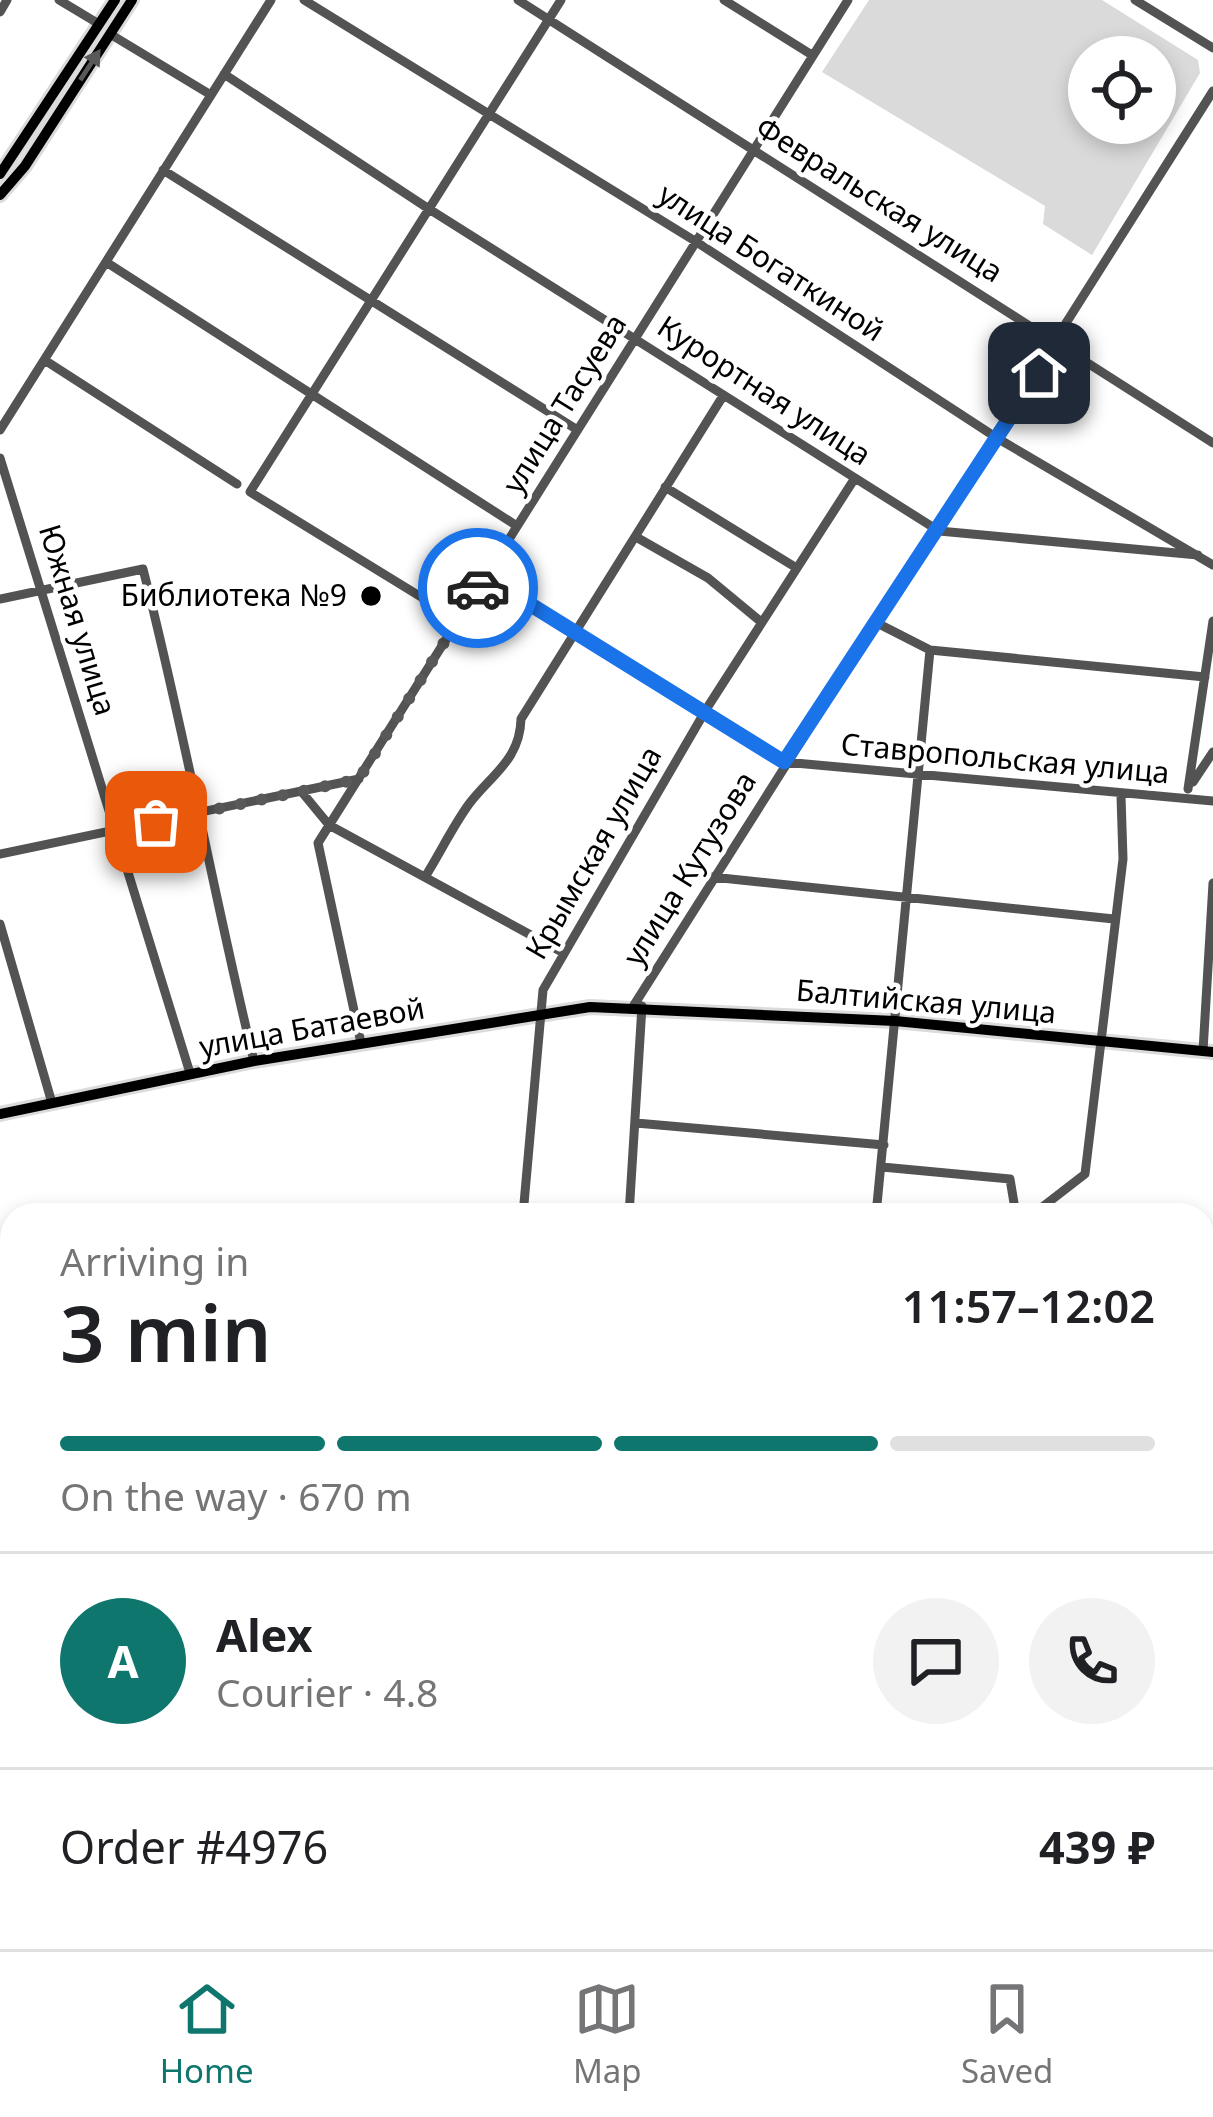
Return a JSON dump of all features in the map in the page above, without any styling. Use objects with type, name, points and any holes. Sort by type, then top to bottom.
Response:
[{"type":"main road","points":[[0,174],[115,0]]},
{"type":"main road","points":[[0,195],[25,166],[132,0]]},
{"type":"main road","name":"улица Батаевой","points":[[0,1114],[254,1061],[541,1014],[638,1006]]},
{"type":"main road","name":"Балтийская улица","points":[[638,1006],[895,1021],[1208,1052]]},
{"type":"street","points":[[0,12],[7,0]]},
{"type":"street","points":[[59,0],[99,23]]},
{"type":"street","points":[[0,430],[271,0]]},
{"type":"street","name":"улица Богаткиной","points":[[304,0],[695,241],[997,438],[1213,565]]},
{"type":"street","name":"Февральская улица","points":[[518,0],[1213,442]]},
{"type":"street","points":[[457,619],[250,492],[561,0]]},
{"type":"street","points":[[724,0],[812,55]]},
{"type":"street","name":"улица Тасуева","points":[[361,1043],[316,855],[329,825],[848,0]]},
{"type":"street","points":[[1135,0],[1213,48]]},
{"type":"street","points":[[110,34],[211,95]]},
{"type":"street","name":"Курортная улица","points":[[224,74],[939,531],[1198,555]]},
{"type":"street","name":"улица Кутузова","points":[[638,1006],[784,762],[939,531],[1213,91]]},
{"type":"street","points":[[163,170],[576,429]]},
{"type":"street","points":[[106,262],[517,526]]},
{"type":"street","points":[[46,361],[237,484]]},
{"type":"street","points":[[425,877],[472,800],[490,787],[522,735],[521,719],[572,630],[723,396]]},
{"type":"street","name":"Южная улица","points":[[0,458],[190,1073]]},
{"type":"street","name":"Крымская улица","points":[[524,1203],[543,990],[760,622],[855,478]]},
{"type":"street","points":[[665,487],[795,567]]},
{"type":"street","points":[[636,537],[708,578],[760,622]]},
{"type":"street","points":[[0,599],[143,569],[183,724],[195,813],[254,1061]]},
{"type":"street","name":"Ставропольская улица","points":[[486,577],[784,762],[1121,796],[1186,794],[1213,801]]},
{"type":"street","points":[[1186,794],[1213,621]]},
{"type":"street","points":[[877,623],[930,650],[1205,677]]},
{"type":"street","points":[[878,1203],[930,650]]},
{"type":"street","points":[[1186,794],[1213,752]]},
{"type":"street","points":[[0,854],[359,779]]},
{"type":"street","points":[[301,791],[329,825],[562,952]]},
{"type":"street","points":[[1049,1203],[1084,1179],[1123,860],[1121,796]]},
{"type":"street","points":[[712,877],[1114,919]]},
{"type":"street","points":[[1208,1052],[1213,883]]},
{"type":"street","points":[[0,924],[52,1103]]},
{"type":"street","points":[[630,1203],[638,1006]]},
{"type":"street","points":[[636,1123],[884,1145]]},
{"type":"street","points":[[883,1167],[1010,1178],[1014,1203]]},
{"type":"shaded area","points":[[869,0],[1102,0],[1160,36],[1068,36],[1068,144],[1158,144],[1092,255],[1043,224],[1045,206],[822,72]]},
{"type":"shaded area","points":[[1176,46],[1198,60],[1200,73],[1176,113]]},
{"type":"way so far","points":[[156,822],[359,779],[478,588]]},
{"type":"place","name":"Библиотека №9","points":[[371,596]]},
{"type":"route","points":[[478,588],[486,577],[784,762],[1039,373]]}]
